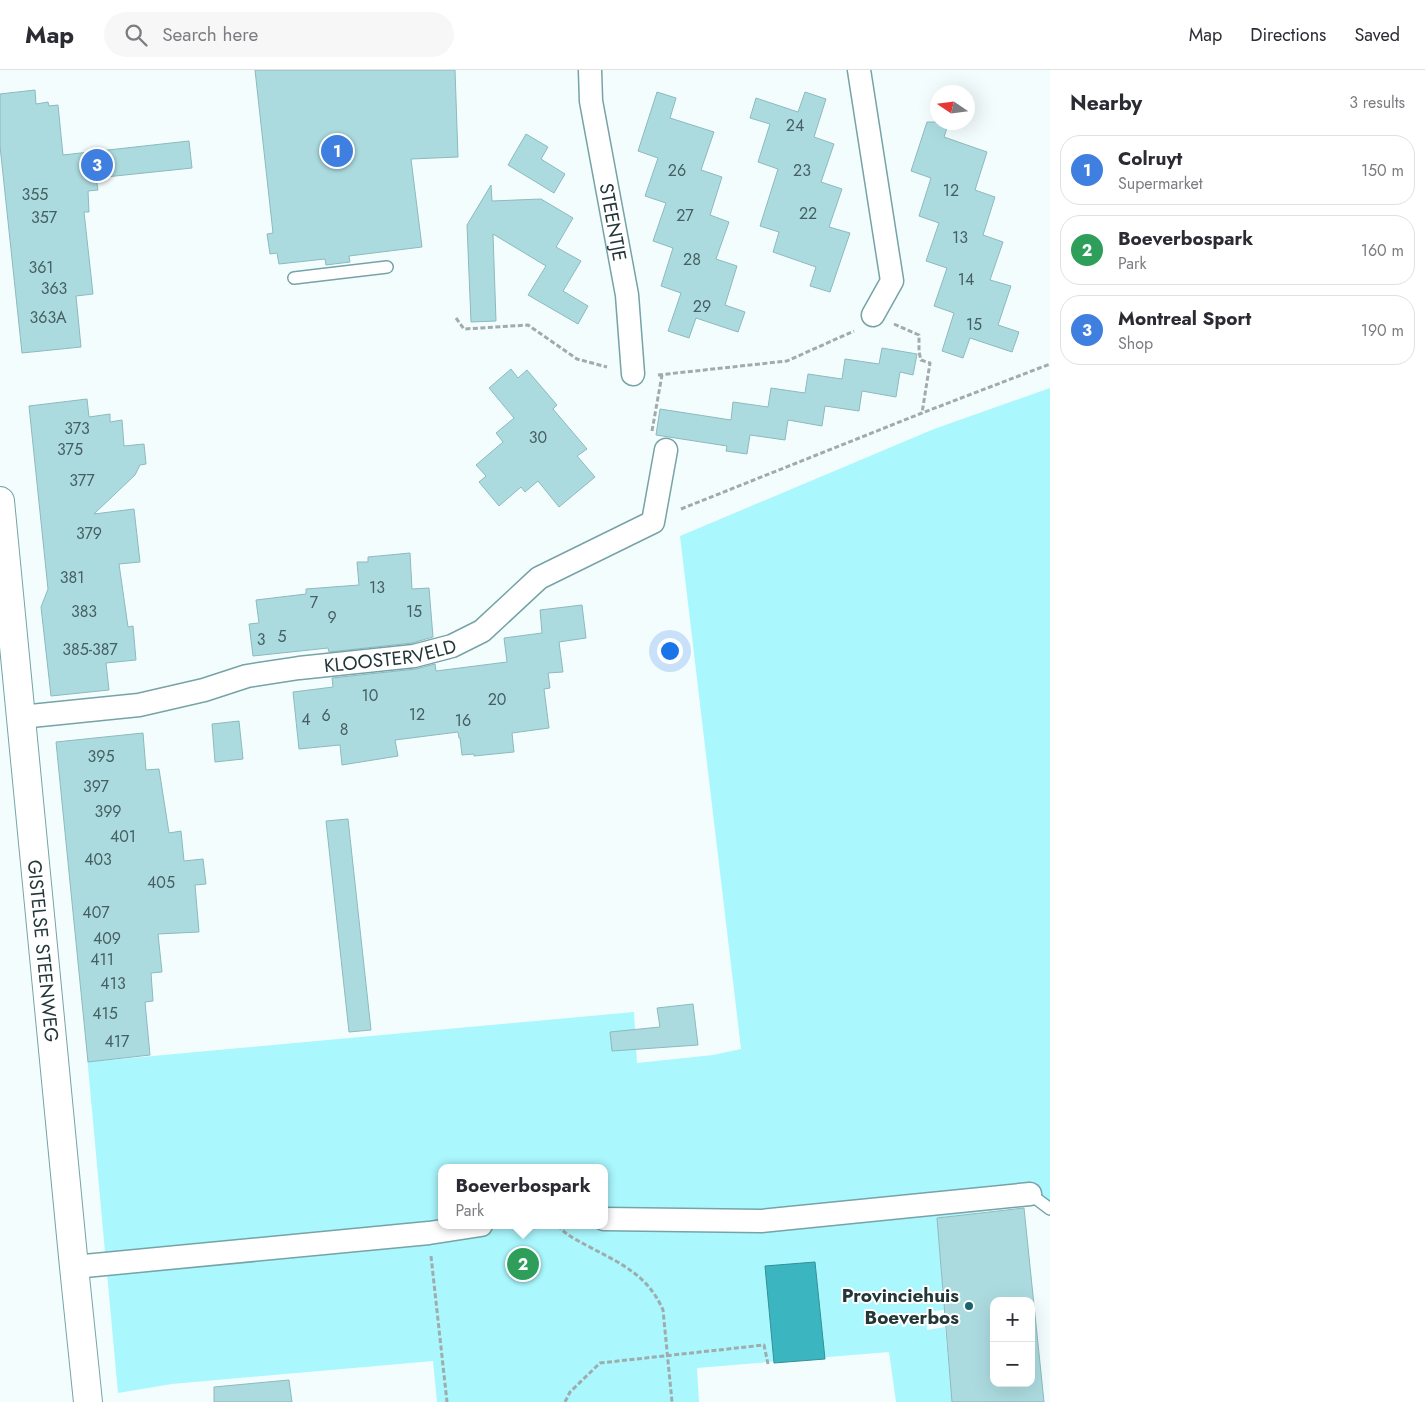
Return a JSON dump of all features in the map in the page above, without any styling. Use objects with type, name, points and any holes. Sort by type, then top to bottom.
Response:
[{"type":"main road","name":"GISTELSE STEENWEG","points":[[0,501],[88,1402]]},
{"type":"street","name":"STEENTJE","points":[[590,70],[591,101],[627,295],[633,374]]},
{"type":"street","points":[[859,70],[892,281],[873,315]]},
{"type":"street","points":[[653,522],[666,450]]},
{"type":"street","name":"KLOOSTERVELD","points":[[21,716],[139,705],[204,690],[247,676],[299,668],[414,656],[452,646],[482,631],[538,578],[653,522]]},
{"type":"street","points":[[608,1219],[761,1221],[1030,1194]]},
{"type":"street","points":[[74,1267],[455,1229]]},
{"type":"lane","points":[[294,278],[387,267]]},
{"type":"lane","points":[[1030,1194],[1050,1209]]},
{"type":"path","points":[[456,318],[464,328],[528,325],[577,359],[633,374],[662,375],[787,361],[861,328],[869,323],[873,315],[919,335],[921,360],[930,363],[922,413]]},
{"type":"path","points":[[653,522],[664,519],[670,513],[1050,364]]},
{"type":"path","points":[[662,375],[649,447],[666,450]]},
{"type":"path","points":[[563,1229],[572,1237],[628,1268],[650,1287],[663,1310],[672,1402]]},
{"type":"path","points":[[429,1233],[446,1402]]},
{"type":"path","points":[[565,1402],[570,1392],[600,1363],[764,1345],[768,1364]]},
{"type":"shaded area","points":[[1050,388],[1050,1202],[937,1218],[944,1310],[926,1312],[927,1330],[945,1327],[952,1402],[896,1402],[889,1352],[697,1368],[699,1402],[437,1402],[433,1361],[172,1384],[118,1393],[87,1056],[88,1062],[634,1012],[637,1063],[713,1055],[741,1049],[680,536],[934,429]]},
{"type":"shaded area","points":[[815,1262],[825,1359],[774,1363],[765,1266]]},
{"type":"building","points":[[255,70],[455,70],[458,157],[411,159],[422,247],[349,256],[350,262],[326,265],[325,259],[279,264],[277,253],[270,254],[267,234],[273,233]]},
{"type":"building","points":[[35,90],[36,104],[48,102],[49,106],[58,105],[63,155],[189,141],[192,168],[96,178],[98,190],[88,191],[89,212],[84,212],[93,294],[76,296],[81,347],[22,353],[0,146],[0,94]]},
{"type":"building","points":[[657,92],[676,98],[670,118],[714,132],[701,170],[722,177],[710,215],[729,222],[716,259],[737,266],[725,305],[745,312],[738,332],[696,318],[689,338],[668,331],[681,293],[661,286],[673,248],[653,241],[666,203],[645,196],[658,158],[638,151]]},
{"type":"building","points":[[805,92],[826,99],[814,137],[834,144],[821,182],[842,189],[829,227],[850,233],[830,292],[810,286],[816,267],[773,252],[779,232],[760,226],[778,169],[758,162],[770,124],[750,118],[756,98],[798,112]]},
{"type":"building","points":[[927,122],[930,122],[930,130],[946,130],[944,137],[987,152],[975,190],[995,197],[983,235],[1003,242],[990,280],[1011,286],[998,325],[1019,332],[1012,352],[970,338],[963,358],[942,351],[954,313],[934,306],[947,268],[926,261],[939,223],[919,216],[931,178],[911,171]]},
{"type":"building","points":[[526,134],[548,147],[541,159],[565,174],[554,193],[508,165]]},
{"type":"building","points":[[491,185],[492,201],[541,199],[573,218],[556,247],[581,261],[563,291],[588,306],[578,324],[528,295],[546,266],[493,234],[496,321],[471,322],[467,225]]},
{"type":"building","points":[[882,348],[917,354],[913,375],[900,372],[896,397],[862,391],[859,411],[825,406],[822,426],[788,420],[785,440],[750,435],[747,454],[726,451],[727,446],[656,435],[660,409],[731,420],[733,402],[768,407],[771,388],[805,393],[808,374],[842,379],[845,359],[879,364]]},
{"type":"building","points":[[511,369],[518,378],[527,370],[557,405],[553,409],[587,449],[577,456],[595,477],[559,507],[538,481],[525,492],[521,487],[499,506],[479,482],[486,476],[476,465],[503,442],[496,433],[514,418],[489,388]]},
{"type":"building","points":[[87,399],[89,417],[110,414],[110,422],[122,420],[124,446],[144,444],[146,464],[140,465],[135,475],[94,514],[134,509],[140,562],[119,564],[128,627],[133,626],[136,660],[106,663],[109,690],[51,696],[41,607],[48,589],[29,406]]},
{"type":"building","points":[[410,553],[412,589],[429,588],[433,637],[412,643],[329,652],[328,648],[253,656],[249,624],[259,623],[256,600],[306,594],[306,589],[359,585],[357,562],[368,562],[368,557]]},
{"type":"building","points":[[582,605],[586,638],[559,642],[563,672],[548,673],[550,688],[544,689],[549,728],[512,733],[514,752],[474,756],[474,754],[462,755],[458,732],[395,740],[398,756],[342,765],[340,745],[299,749],[293,692],[333,687],[332,678],[416,669],[435,664],[436,671],[507,662],[504,638],[542,633],[540,610]]},
{"type":"building","points":[[239,721],[243,759],[215,762],[212,724]]},
{"type":"building","points":[[143,733],[146,770],[159,769],[169,833],[181,831],[184,861],[203,859],[206,884],[195,885],[199,932],[158,934],[162,972],[151,973],[153,1001],[145,1002],[150,1055],[88,1062],[56,742]]},
{"type":"building","points":[[348,819],[371,1030],[349,1032],[326,821]]},
{"type":"building","points":[[693,1004],[698,1045],[612,1051],[610,1032],[660,1027],[657,1008]]},
{"type":"building","name":"Provinciehuis Boeverbos","points":[[1024,1208],[1033,1297],[990,1297],[990,1387],[1035,1387],[1035,1315],[1044,1402],[952,1402],[937,1218]]},
{"type":"building","points":[[289,1380],[292,1402],[214,1402],[214,1387]]},
{"type":"place","name":"Colruyt","points":[[337,151]]},
{"type":"place","name":"Montreal Sport","points":[[97,165]]},
{"type":"place","name":"Boeverbospark","points":[[523,1264]]},
{"type":"place","name":"Provinciehuis Boeverbos","points":[[969,1306]]}]
